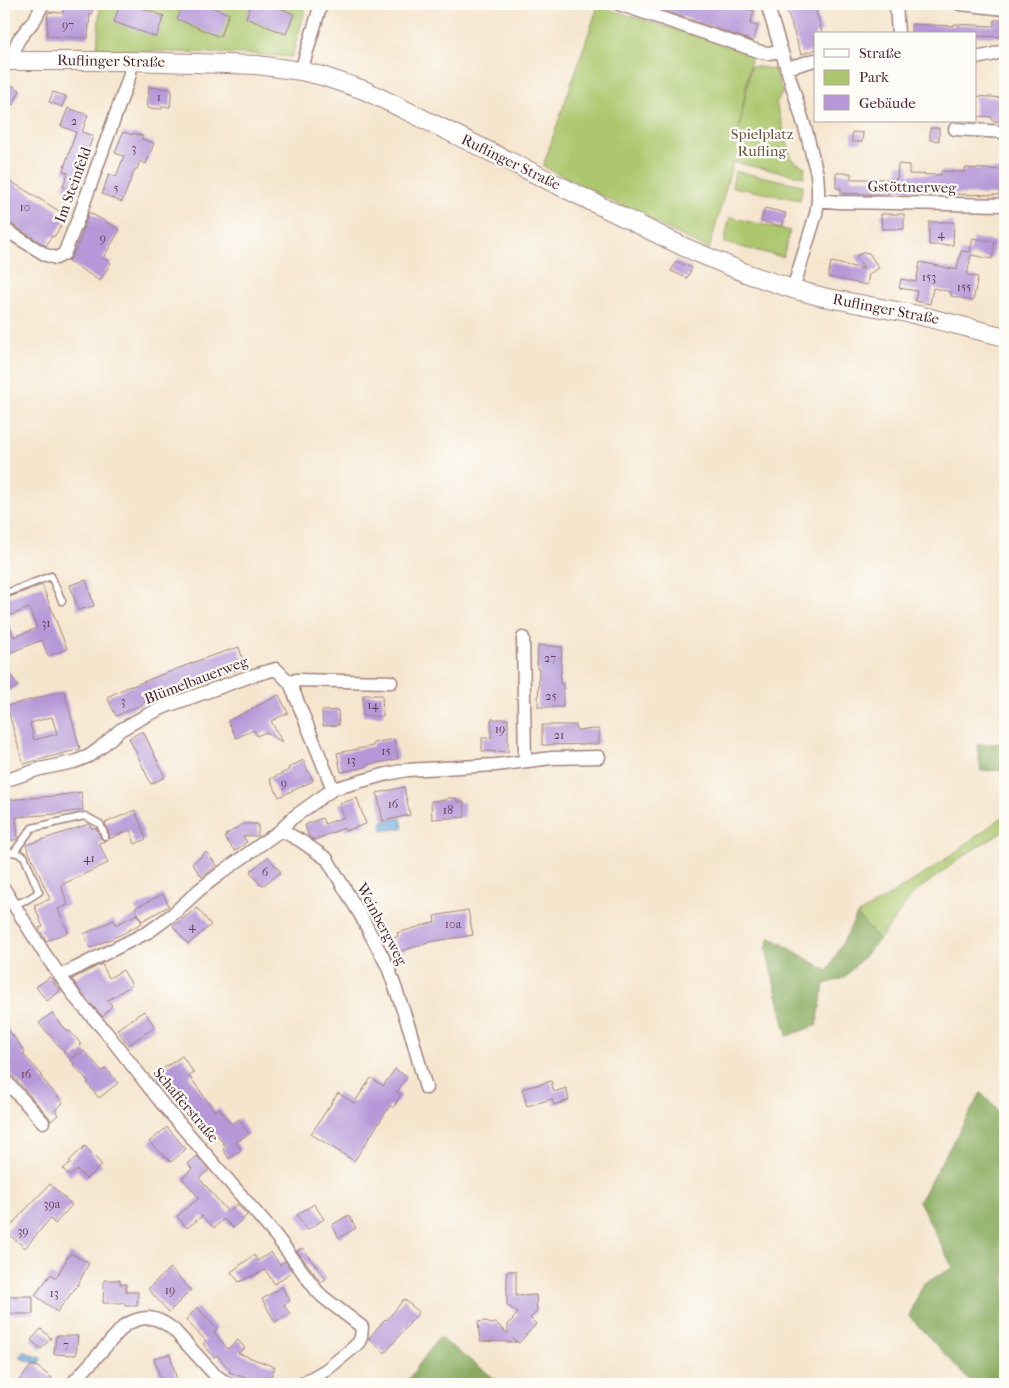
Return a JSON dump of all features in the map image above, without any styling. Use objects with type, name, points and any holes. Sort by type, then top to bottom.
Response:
[{"type":"street","points":[[300,71],[321,4]]},
{"type":"street","points":[[619,4],[761,52],[781,51]]},
{"type":"street","points":[[767,4],[817,174],[818,200],[816,214],[793,289]]},
{"type":"street","points":[[896,4],[898,32]]},
{"type":"street","points":[[960,4],[1005,9]]},
{"type":"street","points":[[9,61],[19,39],[35,19],[40,5]]},
{"type":"street","points":[[976,58],[1005,50]]},
{"type":"street","points":[[786,68],[814,60]]},
{"type":"street","name":"Ruflinger Straße","points":[[9,61],[130,61],[248,64],[322,76],[364,90],[698,254],[748,274],[793,289],[949,322],[1005,337]]},
{"type":"street","name":"Im Steinfeld","points":[[4,229],[46,255],[56,258],[64,254],[127,83],[130,74],[130,61]]},
{"type":"street","points":[[955,129],[1005,132]]},
{"type":"street","name":"Gstöttnerweg","points":[[818,200],[1005,205]]},
{"type":"street","points":[[523,638],[525,761]]},
{"type":"street","name":"Blümelbauerweg","points":[[4,780],[40,769],[74,762],[88,756],[120,730],[148,715],[167,706],[251,676],[276,669],[290,683]]},
{"type":"street","points":[[333,789],[290,683],[296,680],[391,682]]},
{"type":"street","points":[[60,976],[150,931],[173,914],[199,890],[281,830],[290,819],[333,789],[407,770],[496,765],[552,758],[599,757]]},
{"type":"street","name":"Weinbergweg","points":[[281,830],[301,841],[327,860],[361,916],[388,967],[410,1030],[426,1088]]},
{"type":"street","name":"Schafferstraße","points":[[4,889],[44,954],[78,1001],[106,1032],[160,1101],[276,1236],[317,1291],[362,1327],[359,1342],[353,1348],[326,1370],[302,1384]]},
{"type":"street","points":[[4,1079],[43,1122]]},
{"type":"street","points":[[72,1384],[125,1325],[145,1318],[153,1318],[174,1330],[215,1375],[228,1384]]},
{"type":"lane","points":[[4,594],[51,576],[62,601]]},
{"type":"lane","points":[[14,852],[32,828],[85,816],[100,824],[104,836]]},
{"type":"lane","points":[[4,852],[14,852],[24,856],[39,892],[14,905]]},
{"type":"green space","points":[[100,4],[307,4],[292,57],[253,54],[97,50]]},
{"type":"green space","name":"Spielplatz Rufling","points":[[598,6],[752,52],[739,130],[751,66],[774,69],[783,92],[776,103],[792,160],[805,167],[804,177],[733,162],[709,250],[543,166]]},
{"type":"green space","points":[[735,171],[803,185],[800,200],[732,187]]},
{"type":"green space","points":[[730,217],[790,231],[783,257],[724,243]]},
{"type":"green space","points":[[1005,743],[1005,770],[981,771],[977,745]]},
{"type":"green space","points":[[1005,815],[1005,830],[966,854],[914,893],[879,940],[857,915],[931,870]]},
{"type":"green space","points":[[857,915],[879,940],[844,978],[824,984],[817,1025],[787,1036],[766,949],[770,937],[828,971]]},
{"type":"green space","points":[[981,1093],[1005,1117],[1005,1384],[973,1384],[909,1316],[924,1283],[953,1268],[919,1201]]},
{"type":"green space","points":[[439,1337],[502,1384],[405,1384]]},
{"type":"water","points":[[401,818],[403,828],[383,831],[381,822]]},
{"type":"water","points":[[23,1351],[41,1358],[39,1365],[20,1358]]},
{"type":"building","points":[[63,4],[93,4],[88,38],[47,36],[48,12],[63,13]]},
{"type":"building","points":[[120,4],[131,4],[164,16],[156,37],[114,22]]},
{"type":"building","points":[[183,4],[204,4],[229,14],[220,37],[177,19]]},
{"type":"building","points":[[251,4],[269,4],[294,14],[286,34],[246,18]]},
{"type":"building","points":[[647,4],[731,4],[754,11],[750,24],[758,26],[753,41]]},
{"type":"building","points":[[785,4],[814,4],[822,32],[814,32],[814,50],[801,54]]},
{"type":"building","points":[[994,20],[1005,20],[1005,37],[976,36],[976,32],[911,32],[911,24],[994,26]]},
{"type":"building","points":[[4,81],[20,90],[13,105],[4,100]]},
{"type":"building","points":[[149,87],[172,89],[170,107],[162,106],[162,109],[147,108]]},
{"type":"building","points":[[53,92],[66,96],[62,107],[49,102]]},
{"type":"building","points":[[976,96],[1005,98],[1005,122],[992,121],[992,117],[976,116]]},
{"type":"building","points":[[68,108],[88,115],[82,132],[93,136],[86,156],[89,157],[75,194],[63,187],[68,173],[63,171],[76,132],[61,126]]},
{"type":"building","points":[[930,128],[939,128],[939,141],[930,140]]},
{"type":"building","points":[[123,132],[143,136],[142,139],[154,143],[146,164],[140,161],[137,169],[135,169],[122,202],[102,194],[109,174],[116,177],[124,156],[115,153]]},
{"type":"building","points":[[852,132],[863,133],[862,142],[852,142]]},
{"type":"building","points":[[898,164],[909,165],[909,174],[941,175],[941,171],[965,172],[965,168],[1005,170],[1005,192],[999,192],[999,195],[952,194],[952,190],[923,188],[923,191],[888,190],[888,195],[841,193],[841,188],[836,188],[836,173],[851,173],[851,179],[897,179]]},
{"type":"building","points":[[4,177],[67,216],[46,246],[4,221]]},
{"type":"building","points":[[765,208],[786,213],[782,227],[761,221]]},
{"type":"building","points":[[89,212],[120,230],[103,258],[111,263],[100,281],[68,261],[72,257],[83,232]]},
{"type":"building","points":[[881,214],[904,214],[904,229],[882,229]]},
{"type":"building","points":[[929,222],[954,222],[953,245],[929,245]]},
{"type":"building","points":[[973,238],[995,242],[992,259],[971,255],[967,275],[978,277],[973,301],[951,296],[951,292],[933,288],[930,304],[915,301],[917,291],[899,288],[901,279],[916,282],[920,262],[957,270],[961,251],[970,252]]},
{"type":"building","points":[[864,252],[869,253],[879,268],[869,274],[867,285],[828,277],[831,262],[864,269],[856,256]]},
{"type":"building","points":[[676,261],[692,268],[687,278],[671,271]]},
{"type":"building","points":[[86,580],[94,606],[78,610],[70,585]]},
{"type":"building","points":[[42,585],[67,649],[48,656],[42,640],[4,655],[4,599]],"holes":[[[29,608],[37,628],[14,637],[6,617]]]},
{"type":"building","points":[[538,645],[562,647],[560,684],[563,684],[563,707],[538,707]]},
{"type":"building","points":[[239,647],[245,667],[144,703],[116,716],[107,697],[130,686]]},
{"type":"building","points":[[4,664],[18,686],[4,694]]},
{"type":"building","points":[[64,691],[80,749],[23,764],[7,706]],"holes":[[[52,717],[57,734],[34,740],[30,723]]]},
{"type":"building","points":[[279,695],[288,713],[271,721],[282,742],[266,732],[257,736],[254,730],[236,738],[228,721]]},
{"type":"building","points":[[363,695],[382,695],[383,716],[363,716]]},
{"type":"building","points":[[338,710],[339,725],[323,726],[322,711]]},
{"type":"building","points":[[491,719],[508,719],[508,752],[482,751],[482,738],[491,738]]},
{"type":"building","points":[[542,725],[576,725],[576,730],[599,729],[599,744],[542,745]]},
{"type":"building","points":[[143,731],[165,777],[151,784],[129,738]]},
{"type":"building","points":[[394,739],[398,759],[341,772],[337,753],[373,746],[373,743]]},
{"type":"building","points":[[303,760],[313,781],[279,797],[270,779],[289,770],[288,768]]},
{"type":"building","points":[[404,787],[410,815],[383,821],[377,793]]},
{"type":"building","points":[[81,792],[83,810],[16,817],[18,838],[16,840],[4,841],[4,800]]},
{"type":"building","points":[[357,798],[366,824],[345,831],[344,828],[314,840],[309,837],[305,825],[322,818],[325,824],[344,817],[339,804]]},
{"type":"building","points":[[447,798],[457,798],[457,802],[464,802],[465,817],[432,819],[431,801],[447,800]]},
{"type":"building","points":[[135,810],[146,839],[135,844],[130,830],[109,839],[110,835],[105,823]]},
{"type":"building","points":[[89,824],[91,828],[96,828],[101,838],[105,841],[99,843],[108,863],[61,885],[68,905],[58,909],[68,932],[46,941],[39,928],[43,927],[34,905],[50,899],[26,845]]},
{"type":"building","points":[[243,824],[258,824],[258,836],[243,836],[247,842],[235,851],[224,837]]},
{"type":"building","points":[[206,852],[217,865],[202,877],[192,864]]},
{"type":"building","points":[[268,857],[281,872],[264,885],[260,885],[250,871]]},
{"type":"building","points":[[163,894],[169,906],[142,921],[135,908]]},
{"type":"building","points":[[197,908],[211,925],[188,944],[173,926]]},
{"type":"building","points":[[468,910],[473,935],[428,942],[398,952],[394,938],[398,936],[397,933],[435,922],[434,916]]},
{"type":"building","points":[[137,914],[142,923],[90,948],[84,934],[114,920],[116,925]]},
{"type":"building","points":[[102,964],[109,978],[123,970],[132,985],[107,1001],[112,1005],[103,1017],[72,979]]},
{"type":"building","points":[[50,977],[60,991],[47,1001],[36,987]]},
{"type":"building","points":[[144,1011],[155,1027],[128,1045],[117,1029]]},
{"type":"building","points":[[52,1013],[81,1044],[71,1060],[39,1023]]},
{"type":"building","points":[[4,1024],[25,1052],[23,1054],[63,1103],[55,1110],[58,1115],[51,1121],[10,1073],[12,1071],[4,1059]]},
{"type":"building","points":[[84,1051],[102,1071],[106,1068],[118,1083],[99,1098],[71,1060]]},
{"type":"building","points":[[182,1056],[194,1073],[189,1076],[215,1111],[219,1108],[231,1124],[239,1119],[249,1134],[236,1142],[241,1150],[229,1159],[223,1149],[226,1147],[213,1129],[209,1132],[196,1114],[191,1117],[171,1089],[168,1091],[155,1074]]},
{"type":"building","points":[[395,1069],[407,1077],[397,1092],[401,1095],[393,1108],[390,1106],[354,1161],[311,1134],[338,1093],[354,1103],[371,1078],[383,1086]]},
{"type":"building","points":[[551,1081],[554,1092],[566,1088],[569,1100],[554,1105],[552,1099],[527,1106],[522,1089]]},
{"type":"building","points":[[167,1127],[186,1149],[171,1162],[149,1142]]},
{"type":"building","points":[[85,1146],[102,1165],[86,1179],[77,1170],[70,1176],[63,1169]]},
{"type":"building","points":[[197,1156],[209,1170],[199,1178],[228,1212],[237,1204],[247,1215],[233,1228],[224,1219],[214,1228],[202,1216],[187,1228],[177,1216],[199,1198],[182,1178],[192,1169],[188,1164]]},
{"type":"building","points":[[50,1184],[72,1205],[55,1224],[50,1219],[25,1248],[6,1232]]},
{"type":"building","points":[[314,1204],[324,1219],[307,1230],[297,1215]]},
{"type":"building","points":[[349,1215],[356,1228],[339,1238],[332,1225]]},
{"type":"building","points":[[302,1248],[326,1279],[321,1282],[297,1251]]},
{"type":"building","points":[[271,1252],[280,1265],[285,1261],[292,1271],[275,1284],[265,1270],[239,1282],[231,1272],[254,1255],[258,1261]]},
{"type":"building","points":[[70,1253],[89,1263],[77,1286],[57,1312],[35,1295],[51,1274],[56,1278]]},
{"type":"building","points":[[170,1268],[191,1290],[169,1312],[148,1289]]},
{"type":"building","points":[[507,1271],[516,1271],[516,1296],[536,1295],[537,1312],[530,1318],[536,1324],[519,1343],[513,1338],[516,1342],[480,1341],[478,1322],[496,1323],[508,1334],[508,1325],[518,1313],[507,1305]]},
{"type":"building","points":[[104,1280],[120,1280],[120,1284],[126,1284],[126,1292],[138,1292],[137,1306],[125,1306],[125,1303],[103,1303]]},
{"type":"building","points":[[282,1287],[290,1301],[284,1305],[290,1314],[275,1322],[262,1299]]},
{"type":"building","points":[[4,1296],[33,1296],[33,1314],[4,1314]]},
{"type":"building","points":[[404,1299],[419,1312],[385,1353],[369,1338]]},
{"type":"building","points":[[197,1307],[217,1329],[214,1332],[228,1349],[238,1340],[245,1348],[238,1353],[275,1367],[271,1377],[269,1376],[267,1380],[261,1378],[259,1383],[229,1372],[230,1370],[217,1355],[214,1357],[203,1344],[206,1341],[186,1320]]},
{"type":"building","points":[[41,1329],[51,1338],[41,1349],[31,1340]]},
{"type":"building","points":[[56,1336],[78,1336],[76,1355],[54,1354]]},
{"type":"building","points":[[170,1354],[178,1384],[162,1384],[154,1358]]},
{"type":"building","points":[[32,1365],[35,1365],[52,1378],[47,1384],[16,1384]]}]
